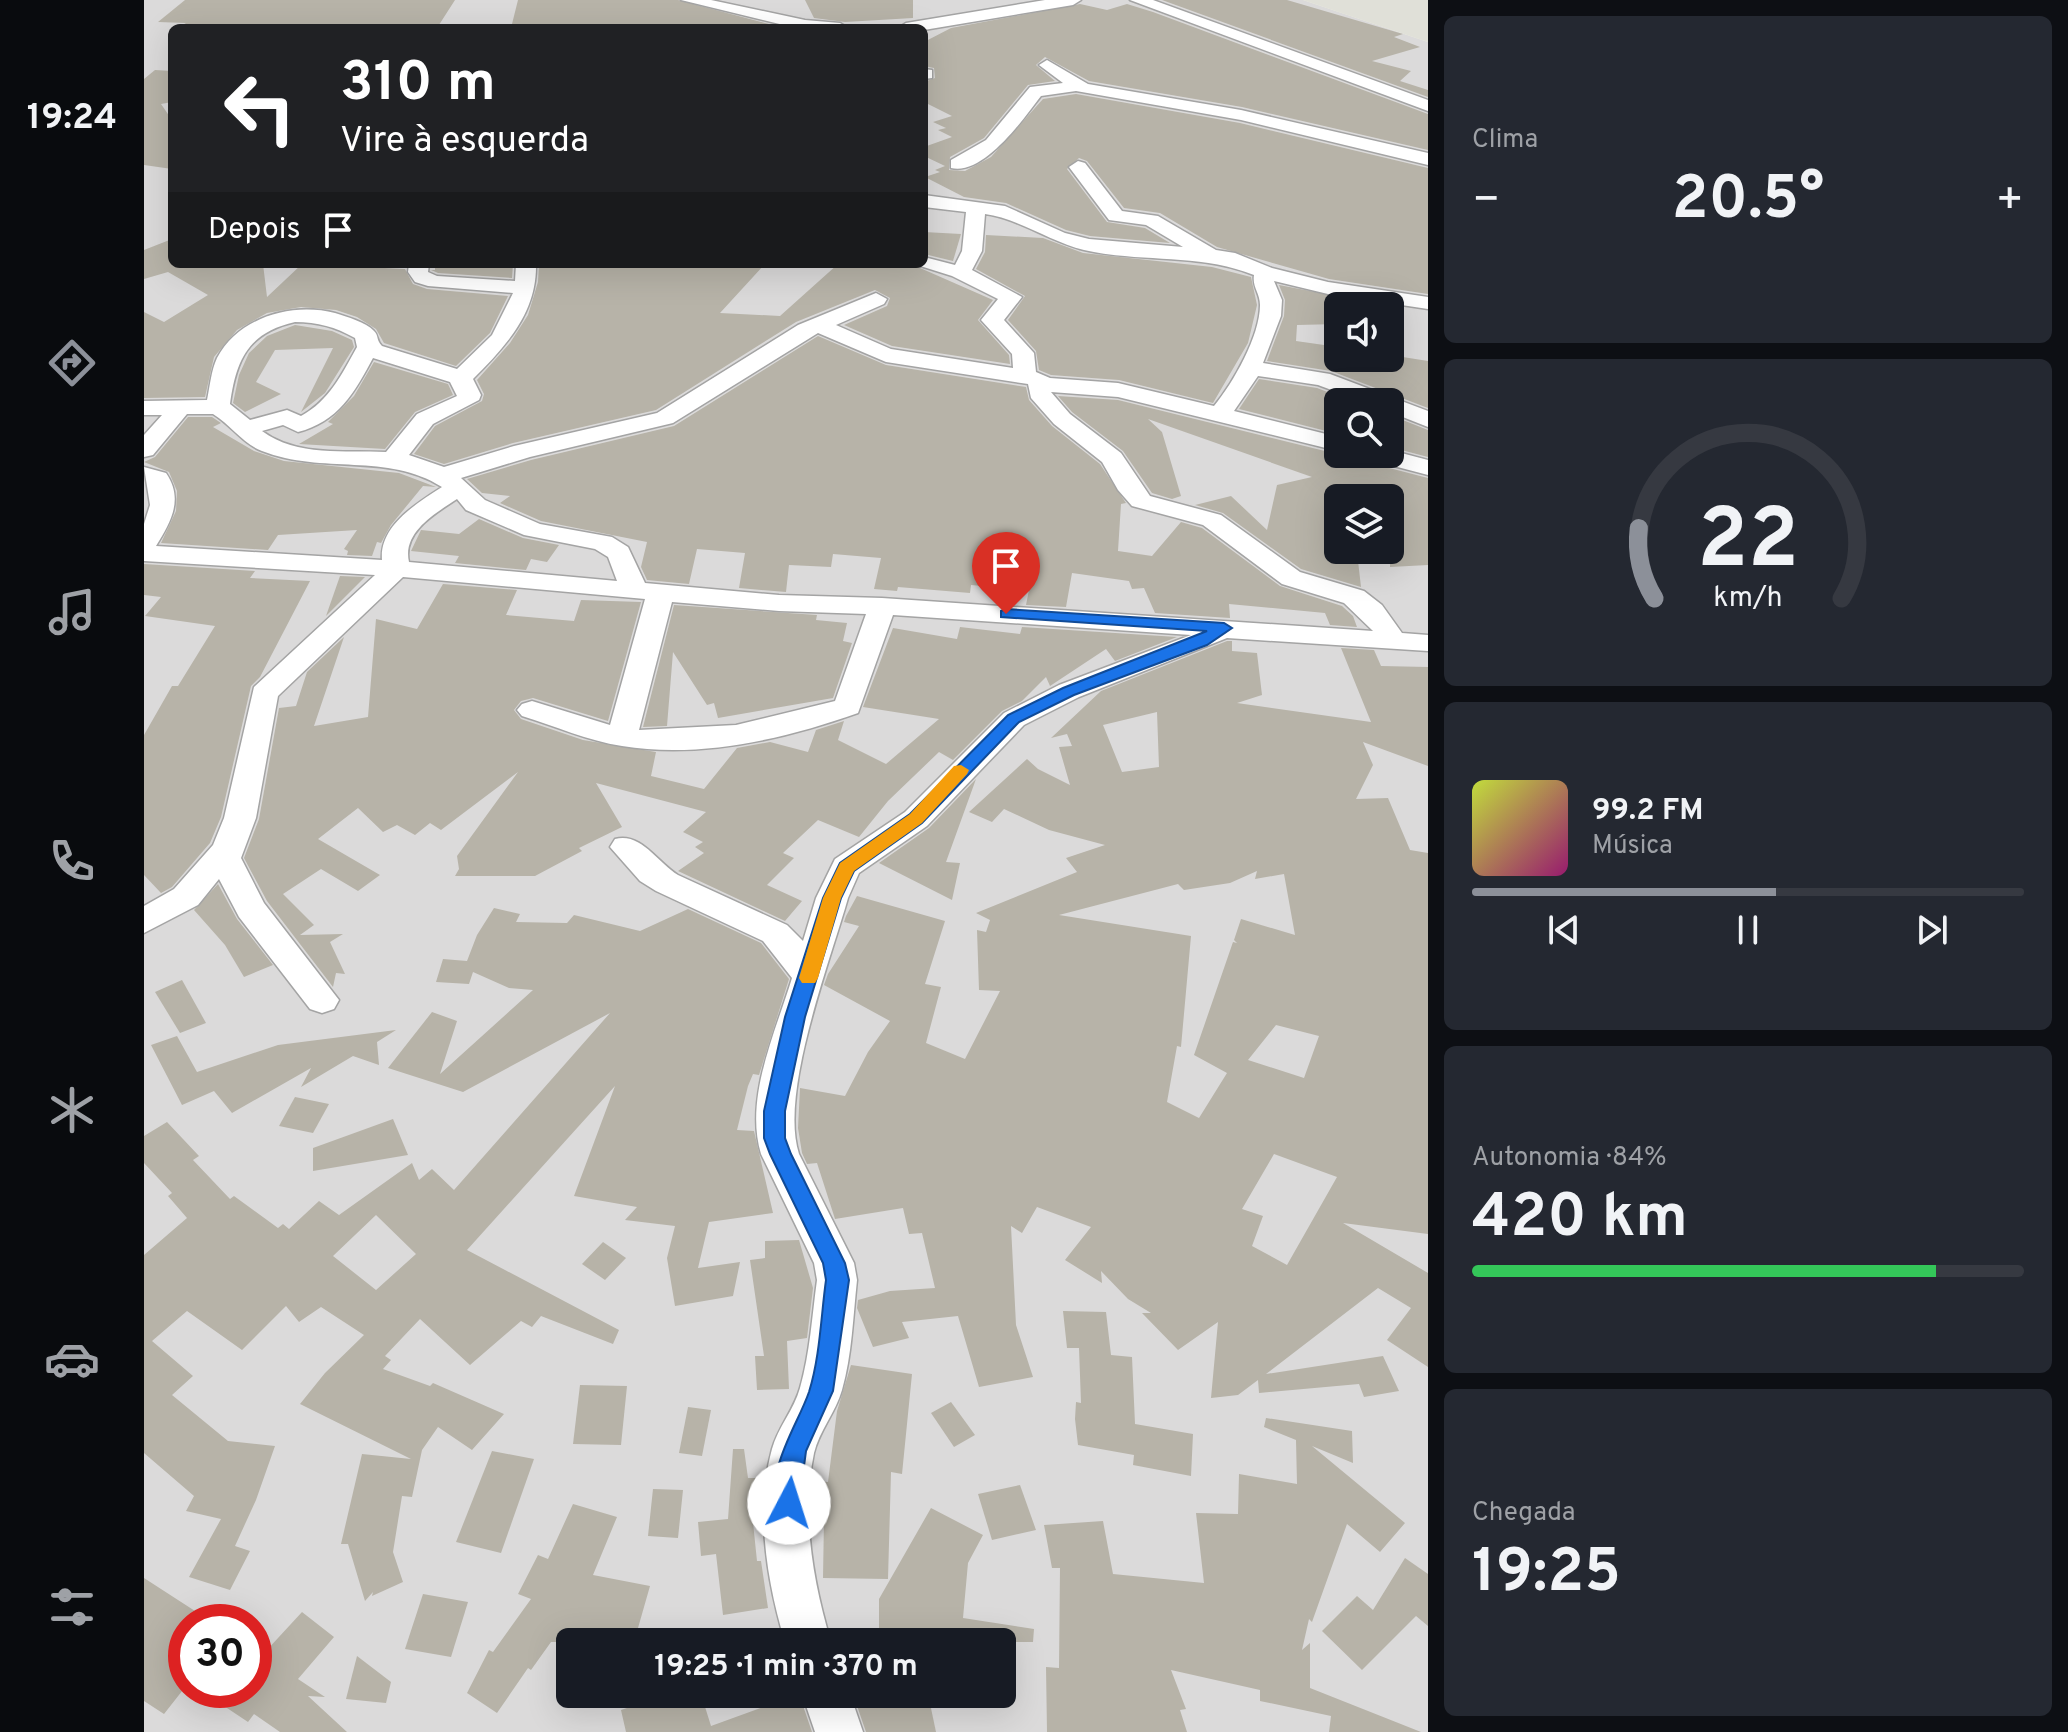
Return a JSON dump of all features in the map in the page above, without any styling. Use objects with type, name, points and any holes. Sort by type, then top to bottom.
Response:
[{"type":"street","points":[[689,0],[813,24]]},
{"type":"street","points":[[914,24],[923,20],[1073,0]]},
{"type":"street","points":[[1138,0],[1428,106]]},
{"type":"street","points":[[780,1],[789,9],[792,21]]},
{"type":"street","points":[[1047,65],[1077,86]]},
{"type":"street","points":[[958,164],[993,144],[1036,91],[1077,86],[1241,115],[1428,159]]},
{"type":"street","points":[[1078,167],[1116,216],[1151,220],[1214,257]]},
{"type":"street","points":[[928,185],[933,190],[928,206],[998,210],[1058,237],[1088,245],[1242,260],[1265,272],[1358,294],[1428,303]]},
{"type":"street","points":[[959,272],[969,264],[974,250],[971,228],[977,207]]},
{"type":"street","points":[[928,264],[959,272],[1012,298],[992,320],[1023,353],[1039,393],[1062,419],[1112,458],[1130,490],[1141,501],[1212,520],[1291,578],[1354,597],[1372,611],[1395,642]]},
{"type":"street","points":[[418,268],[422,278],[435,282],[526,288]]},
{"type":"street","points":[[461,378],[502,338],[526,288],[526,268]]},
{"type":"street","points":[[1218,416],[1243,386],[1272,309],[1263,283],[1265,272]]},
{"type":"street","points":[[397,569],[391,556],[393,545],[450,482],[523,451],[665,418],[806,330],[821,326],[876,299]]},
{"type":"street","points":[[218,407],[231,354],[266,322],[311,313],[349,324],[366,335],[368,347],[341,395],[316,417],[298,425],[287,417],[246,428]]},
{"type":"street","points":[[821,326],[886,355],[1033,380],[1118,390],[1324,441]]},
{"type":"street","points":[[368,347],[403,363],[461,378]]},
{"type":"street","points":[[1251,368],[1322,379],[1347,388]]},
{"type":"street","points":[[391,462],[425,419],[467,400],[461,378]]},
{"type":"street","points":[[144,408],[218,407],[237,416],[255,438],[287,451],[412,463],[450,482],[472,497],[475,505],[508,522],[563,537],[603,543],[619,553],[647,590],[622,737]]},
{"type":"street","points":[[144,450],[180,408]]},
{"type":"street","points":[[1404,410],[1428,420]]},
{"type":"street","points":[[1404,462],[1428,468]]},
{"type":"street","points":[[144,474],[157,478],[164,494],[164,513],[144,544]]},
{"type":"street","points":[[144,553],[397,569],[779,603],[882,606],[1428,643]]},
{"type":"street","points":[[322,1000],[251,909],[225,858],[240,818],[264,693],[397,569]]},
{"type":"street","points":[[532,710],[622,737],[649,739],[751,731],[817,720],[848,707],[882,606]]},
{"type":"street","points":[[803,1628],[791,1555],[789,1503],[794,1451],[821,1391],[837,1280],[834,1263],[780,1154],[775,1138],[775,1111],[792,1029],[832,898],[846,867],[916,819],[1014,719],[1069,691],[1201,641],[1224,628]]},
{"type":"street","points":[[626,847],[651,873],[667,883],[775,933],[788,945],[809,977]]},
{"type":"street","points":[[144,921],[186,897],[227,849]]},
{"type":"street","points":[[831,1708],[839,1732]]},
{"type":"shaded area","points":[[144,0],[1303,0],[1428,42],[1428,1732],[144,1732]]},
{"type":"shaded area","points":[[1303,0],[1428,0],[1428,42]]},
{"type":"building","points":[[185,0],[455,0],[440,24],[158,22]]},
{"type":"building","points":[[518,0],[678,0],[769,24],[731,24],[512,24]]},
{"type":"building","points":[[805,0],[913,0],[913,18],[845,22],[814,18]]},
{"type":"building","points":[[1162,0],[1287,0],[1403,34],[1394,37],[1420,47],[1372,61],[1411,71],[1400,81],[1428,90],[1428,97]]},
{"type":"building","points":[[1080,4],[1107,10],[1127,4],[1428,114],[1428,150],[1242,107],[1089,81],[1045,57],[1036,65],[1055,81],[1028,85],[984,138],[950,157],[949,170],[965,171],[991,157],[1043,99],[1076,94],[1240,123],[1428,168],[1428,294],[1329,279],[1217,247],[1160,213],[1124,208],[1087,161],[1079,158],[1067,169],[1107,222],[1145,228],[1170,243],[1090,236],[1066,230],[1006,203],[964,197],[928,179],[940,172],[935,170],[945,166],[928,158],[928,146],[952,137],[938,130],[946,128],[933,122],[952,116],[928,104],[928,81],[935,78],[934,68],[928,67],[928,40],[951,28]]},
{"type":"building","points":[[155,70],[168,71],[168,103],[161,104],[168,114],[168,168],[144,165],[144,79]]},
{"type":"building","points":[[928,232],[961,234],[953,261],[928,255]]},
{"type":"building","points":[[986,235],[1043,238],[1083,253],[1212,267],[1251,277],[1257,305],[1248,343],[1213,403],[1119,380],[1051,375],[1039,370],[1036,351],[1008,320],[1025,296],[976,269],[985,252]]},
{"type":"building","points":[[168,241],[168,268],[263,268],[267,297],[298,268],[405,269],[413,284],[427,289],[508,296],[490,333],[456,366],[384,343],[376,329],[357,317],[336,310],[301,307],[267,313],[237,330],[214,357],[205,397],[144,398],[144,312],[164,322],[208,295],[168,272],[144,279],[144,250]]},
{"type":"building","points":[[513,268],[512,278],[431,270]]},
{"type":"building","points":[[539,268],[761,268],[720,313],[780,316],[834,268],[920,268],[993,300],[978,320],[1009,355],[1010,364],[892,346],[844,325],[887,306],[890,298],[875,290],[796,322],[656,410],[513,443],[444,464],[414,454],[435,426],[482,401],[484,394],[477,380],[510,343],[528,315]]},
{"type":"building","points":[[1279,285],[1324,294],[1324,324],[1297,325],[1296,341],[1324,345],[1324,370],[1267,361],[1284,316],[1285,300]]},
{"type":"building","points":[[295,325],[332,331],[352,340],[354,347],[325,393],[301,412],[333,348],[275,350],[256,382],[281,394],[245,412],[233,403],[239,375],[249,353],[267,336]]},
{"type":"building","points":[[818,336],[886,365],[1026,387],[1029,400],[1052,426],[1100,464],[1126,503],[1121,504],[1118,551],[1152,556],[1181,522],[1202,528],[1280,586],[1342,606],[1353,616],[1357,627],[1330,625],[1325,613],[1229,604],[1230,618],[1155,613],[1144,588],[1132,589],[1129,581],[1072,573],[1066,607],[1026,605],[1029,590],[971,585],[970,593],[898,587],[897,591],[874,589],[881,558],[833,554],[831,567],[789,565],[786,592],[739,588],[745,553],[697,549],[689,584],[647,580],[641,567],[647,542],[541,521],[500,503],[510,496],[482,493],[467,479],[531,460],[674,426]]},
{"type":"building","points":[[1404,357],[1428,361],[1428,408],[1404,399],[1404,388],[1376,388],[1334,372],[1404,372]]},
{"type":"building","points":[[374,362],[448,384],[453,395],[415,412],[385,449],[299,444],[333,424],[328,422],[354,396]]},
{"type":"building","points":[[1259,379],[1317,388],[1324,391],[1324,430],[1239,409]]},
{"type":"building","points":[[1058,396],[1118,400],[1324,451],[1324,468],[1389,468],[1428,478],[1428,565],[1390,567],[1390,564],[1404,564],[1404,484],[1324,484],[1324,564],[1358,564],[1361,587],[1301,569],[1223,513],[1195,505],[1231,496],[1267,530],[1277,485],[1312,477],[1148,419],[1162,432],[1181,496],[1172,499],[1152,493],[1123,451],[1072,412]]},
{"type":"building","points":[[188,417],[212,417],[221,423],[213,427],[254,451],[284,461],[399,473],[436,487],[423,486],[391,525],[381,543],[377,542],[372,556],[347,555],[348,551],[344,549],[357,530],[278,535],[268,550],[161,543],[176,511],[177,491],[169,472],[144,462],[155,457]]},
{"type":"building","points":[[1404,421],[1428,430],[1428,457],[1404,451]]},
{"type":"building","points":[[479,519],[523,538],[559,545],[547,562],[531,559],[526,570],[455,563],[459,556],[411,551],[421,530],[459,534]]},
{"type":"building","points":[[144,564],[255,571],[250,578],[310,581],[260,677],[251,686],[221,817],[210,843],[172,887],[161,893],[144,875],[144,735],[172,686],[178,686],[215,626],[145,616],[161,597],[144,595]]},
{"type":"building","points":[[340,576],[365,577],[326,616]]},
{"type":"building","points":[[443,584],[517,590],[506,615],[574,621],[581,600],[641,602],[608,721],[533,698],[521,701],[514,710],[521,719],[583,740],[656,752],[651,776],[704,789],[737,748],[770,742],[808,752],[816,730],[844,721],[838,740],[886,764],[939,719],[863,707],[893,628],[957,639],[960,627],[1020,634],[1022,627],[1177,637],[1115,661],[1106,649],[1050,686],[1046,677],[1022,701],[1002,711],[953,760],[939,752],[888,801],[859,837],[818,820],[783,853],[794,858],[767,885],[802,901],[785,921],[678,871],[704,853],[695,847],[703,842],[683,832],[706,812],[596,783],[622,827],[579,848],[582,851],[535,876],[455,876],[459,869],[457,856],[518,772],[441,830],[430,823],[415,835],[397,825],[383,832],[358,808],[318,839],[380,875],[358,891],[321,869],[283,894],[314,925],[300,935],[343,934],[330,942],[345,974],[336,973],[333,987],[267,901],[244,858],[259,819],[279,708],[296,706],[307,672],[344,637],[314,726],[368,717],[376,619],[417,629]]},
{"type":"building","points":[[674,605],[817,615],[816,620],[847,623],[843,641],[852,643],[833,698],[718,718],[714,703],[707,705],[673,652],[667,726],[643,727]]},
{"type":"building","points":[[1232,641],[1232,651],[1257,653],[1262,695],[1237,703],[1371,722],[1341,648],[1374,650],[1381,666],[1428,667],[1428,766],[1363,742],[1373,765],[1356,799],[1388,798],[1410,850],[1428,853],[1428,1234],[1343,1223],[1428,1273],[1428,1367],[1387,1340],[1411,1308],[1378,1288],[1266,1374],[1383,1356],[1399,1391],[1364,1397],[1359,1384],[1259,1393],[1258,1380],[1238,1395],[1211,1398],[1218,1322],[1178,1350],[1142,1313],[1151,1313],[1128,1299],[1101,1271],[1102,1283],[1065,1260],[1091,1227],[1037,1207],[1022,1233],[1011,1226],[1016,1325],[1033,1377],[979,1387],[958,1316],[902,1322],[909,1338],[873,1347],[857,1308],[858,1300],[890,1291],[935,1288],[922,1233],[909,1234],[903,1208],[835,1219],[817,1163],[807,1164],[802,1153],[798,1128],[800,1088],[845,1096],[868,1052],[890,1021],[824,985],[859,926],[844,922],[846,916],[857,896],[945,921],[925,984],[941,987],[926,1043],[965,1059],[1000,991],[979,990],[977,930],[986,932],[990,920],[976,913],[1077,872],[1066,858],[1105,845],[1049,830],[1004,809],[992,822],[969,812],[1027,759],[1038,769],[1070,785],[1059,747],[1072,746],[1067,734],[1051,738],[1101,691]],"holes":[[[1157,712],[1159,767],[1122,772],[1103,725]],[[1257,871],[1255,879],[1284,874],[1295,935],[1241,919],[1234,940],[1237,943],[1233,942],[1194,1055],[1227,1073],[1199,1118],[1167,1102],[1177,1046],[1181,1047],[1191,936],[1059,915],[1178,884],[1184,890],[1230,883]],[[1276,1025],[1319,1036],[1304,1078],[1248,1060]],[[1274,1154],[1337,1177],[1287,1265],[1252,1246],[1263,1216],[1242,1209]]]},
{"type":"building","points":[[976,779],[946,862],[960,863],[952,900],[879,863],[929,828]]},
{"type":"building","points":[[218,884],[237,919],[273,965],[244,977],[225,945],[194,910]]},
{"type":"building","points":[[494,908],[520,914],[516,922],[567,923],[574,915],[640,931],[688,909],[761,943],[789,979],[759,1075],[753,1074],[748,1086],[737,1130],[754,1131],[773,1213],[709,1222],[698,1268],[740,1262],[733,1296],[675,1306],[667,1258],[675,1226],[625,1220],[637,1207],[574,1196],[615,1086],[467,1250],[619,1330],[613,1344],[541,1316],[532,1327],[521,1321],[470,1365],[420,1319],[385,1356],[391,1360],[383,1369],[430,1386],[433,1383],[504,1414],[472,1450],[438,1427],[422,1450],[412,1497],[402,1496],[393,1552],[403,1582],[372,1596],[373,1592],[365,1601],[348,1544],[341,1544],[362,1454],[411,1459],[300,1404],[325,1373],[364,1335],[321,1307],[299,1322],[286,1306],[242,1350],[187,1311],[152,1341],[193,1376],[172,1395],[228,1441],[275,1446],[256,1500],[235,1546],[250,1551],[230,1590],[189,1577],[221,1519],[186,1511],[194,1496],[144,1453],[144,1255],[187,1218],[168,1196],[172,1193],[144,1163],[144,1136],[167,1122],[199,1156],[193,1160],[230,1199],[234,1196],[278,1228],[283,1224],[289,1229],[319,1201],[339,1215],[412,1163],[419,1180],[432,1169],[454,1190],[610,1013],[463,1092],[388,1068],[432,1012],[457,1021],[440,1074],[533,990],[509,988],[473,972],[469,984],[436,982],[443,959],[467,961],[477,935]],"holes":[[[376,1215],[416,1254],[376,1290],[333,1256]]]},
{"type":"building","points":[[182,980],[206,1023],[180,1033],[155,992]]},
{"type":"building","points":[[396,1030],[377,1042],[379,1065],[353,1056],[301,1087],[311,1068],[232,1113],[214,1091],[182,1105],[151,1045],[177,1036],[197,1072],[278,1045]]},
{"type":"building","points":[[295,1097],[329,1104],[313,1133],[279,1126]]},
{"type":"building","points":[[393,1119],[408,1155],[313,1171],[313,1148]]},
{"type":"building","points":[[799,1240],[813,1288],[807,1338],[787,1341],[789,1389],[757,1390],[755,1356],[764,1356],[750,1260],[765,1258],[765,1241]]},
{"type":"building","points":[[603,1242],[626,1258],[605,1280],[582,1264]]},
{"type":"building","points":[[1063,1311],[1106,1312],[1111,1355],[1132,1357],[1135,1424],[1193,1434],[1191,1476],[1133,1465],[1134,1455],[1078,1445],[1075,1419],[1076,1402],[1081,1403],[1079,1348],[1067,1348]]},
{"type":"building","points":[[851,1365],[912,1374],[902,1474],[891,1472],[888,1579],[823,1578],[824,1519],[813,1518],[815,1481],[828,1482],[837,1411]]},
{"type":"building","points":[[580,1385],[627,1386],[621,1445],[573,1444]]},
{"type":"building","points":[[951,1402],[975,1435],[954,1447],[931,1413]]},
{"type":"building","points":[[688,1407],[711,1410],[702,1456],[679,1453]]},
{"type":"building","points":[[1266,1418],[1352,1431],[1353,1463],[1312,1446],[1405,1523],[1380,1552],[1347,1524],[1312,1622],[1309,1619],[1302,1650],[1310,1643],[1310,1688],[1421,1732],[1329,1732],[1331,1716],[1260,1701],[1260,1690],[1171,1670],[1186,1709],[1180,1710],[1187,1732],[1047,1732],[1046,1667],[1059,1668],[1060,1568],[1052,1568],[1044,1525],[1103,1521],[1113,1574],[1204,1583],[1196,1513],[1238,1514],[1239,1474],[1297,1484],[1296,1440],[1264,1427]]},
{"type":"building","points":[[733,1449],[744,1449],[748,1478],[763,1478],[761,1513],[752,1513],[757,1561],[761,1561],[768,1608],[723,1615],[716,1554],[701,1556],[698,1522],[728,1519]]},
{"type":"building","points":[[492,1451],[534,1459],[501,1553],[456,1542]]},
{"type":"building","points":[[1020,1485],[1036,1530],[992,1540],[978,1494]]},
{"type":"building","points":[[653,1489],[683,1490],[678,1538],[648,1536]]},
{"type":"building","points":[[573,1504],[617,1517],[593,1575],[650,1586],[638,1628],[556,1628],[556,1642],[551,1642],[531,1670],[528,1668],[497,1713],[467,1693],[489,1650],[493,1652],[531,1599],[518,1594],[538,1555],[548,1559]]},
{"type":"building","points":[[931,1508],[983,1535],[968,1563],[963,1618],[1034,1629],[1033,1642],[1016,1642],[1016,1628],[879,1628],[879,1599]]},
{"type":"building","points":[[1405,1558],[1428,1574],[1428,1626],[1416,1616],[1362,1670],[1322,1631],[1357,1596],[1373,1610]]},
{"type":"building","points":[[144,1578],[184,1604],[168,1604],[169,1708],[164,1714],[144,1701]]},
{"type":"building","points":[[423,1594],[468,1602],[451,1657],[405,1649]]},
{"type":"building","points":[[302,1612],[334,1637],[298,1679],[325,1697],[308,1696],[347,1732],[280,1732],[254,1714],[248,1722],[227,1708],[272,1708],[272,1644]]},
{"type":"building","points":[[357,1656],[391,1682],[386,1703],[346,1699]]},
{"type":"building","points":[[705,1708],[711,1726],[760,1708],[804,1708],[812,1732],[626,1732],[621,1710]]},
{"type":"building","points":[[858,1708],[931,1708],[936,1732],[866,1732]]},
{"type":"slow traffic","points":[[809,978],[832,898],[846,867],[916,819],[961,770]]},
{"type":"route","points":[[789,1503],[794,1451],[821,1391],[837,1280],[834,1263],[780,1154],[775,1138],[775,1111],[795,1017],[832,898],[846,867],[916,819],[974,755],[1014,719],[1103,676],[1201,641],[1224,628],[1006,614]]}]
